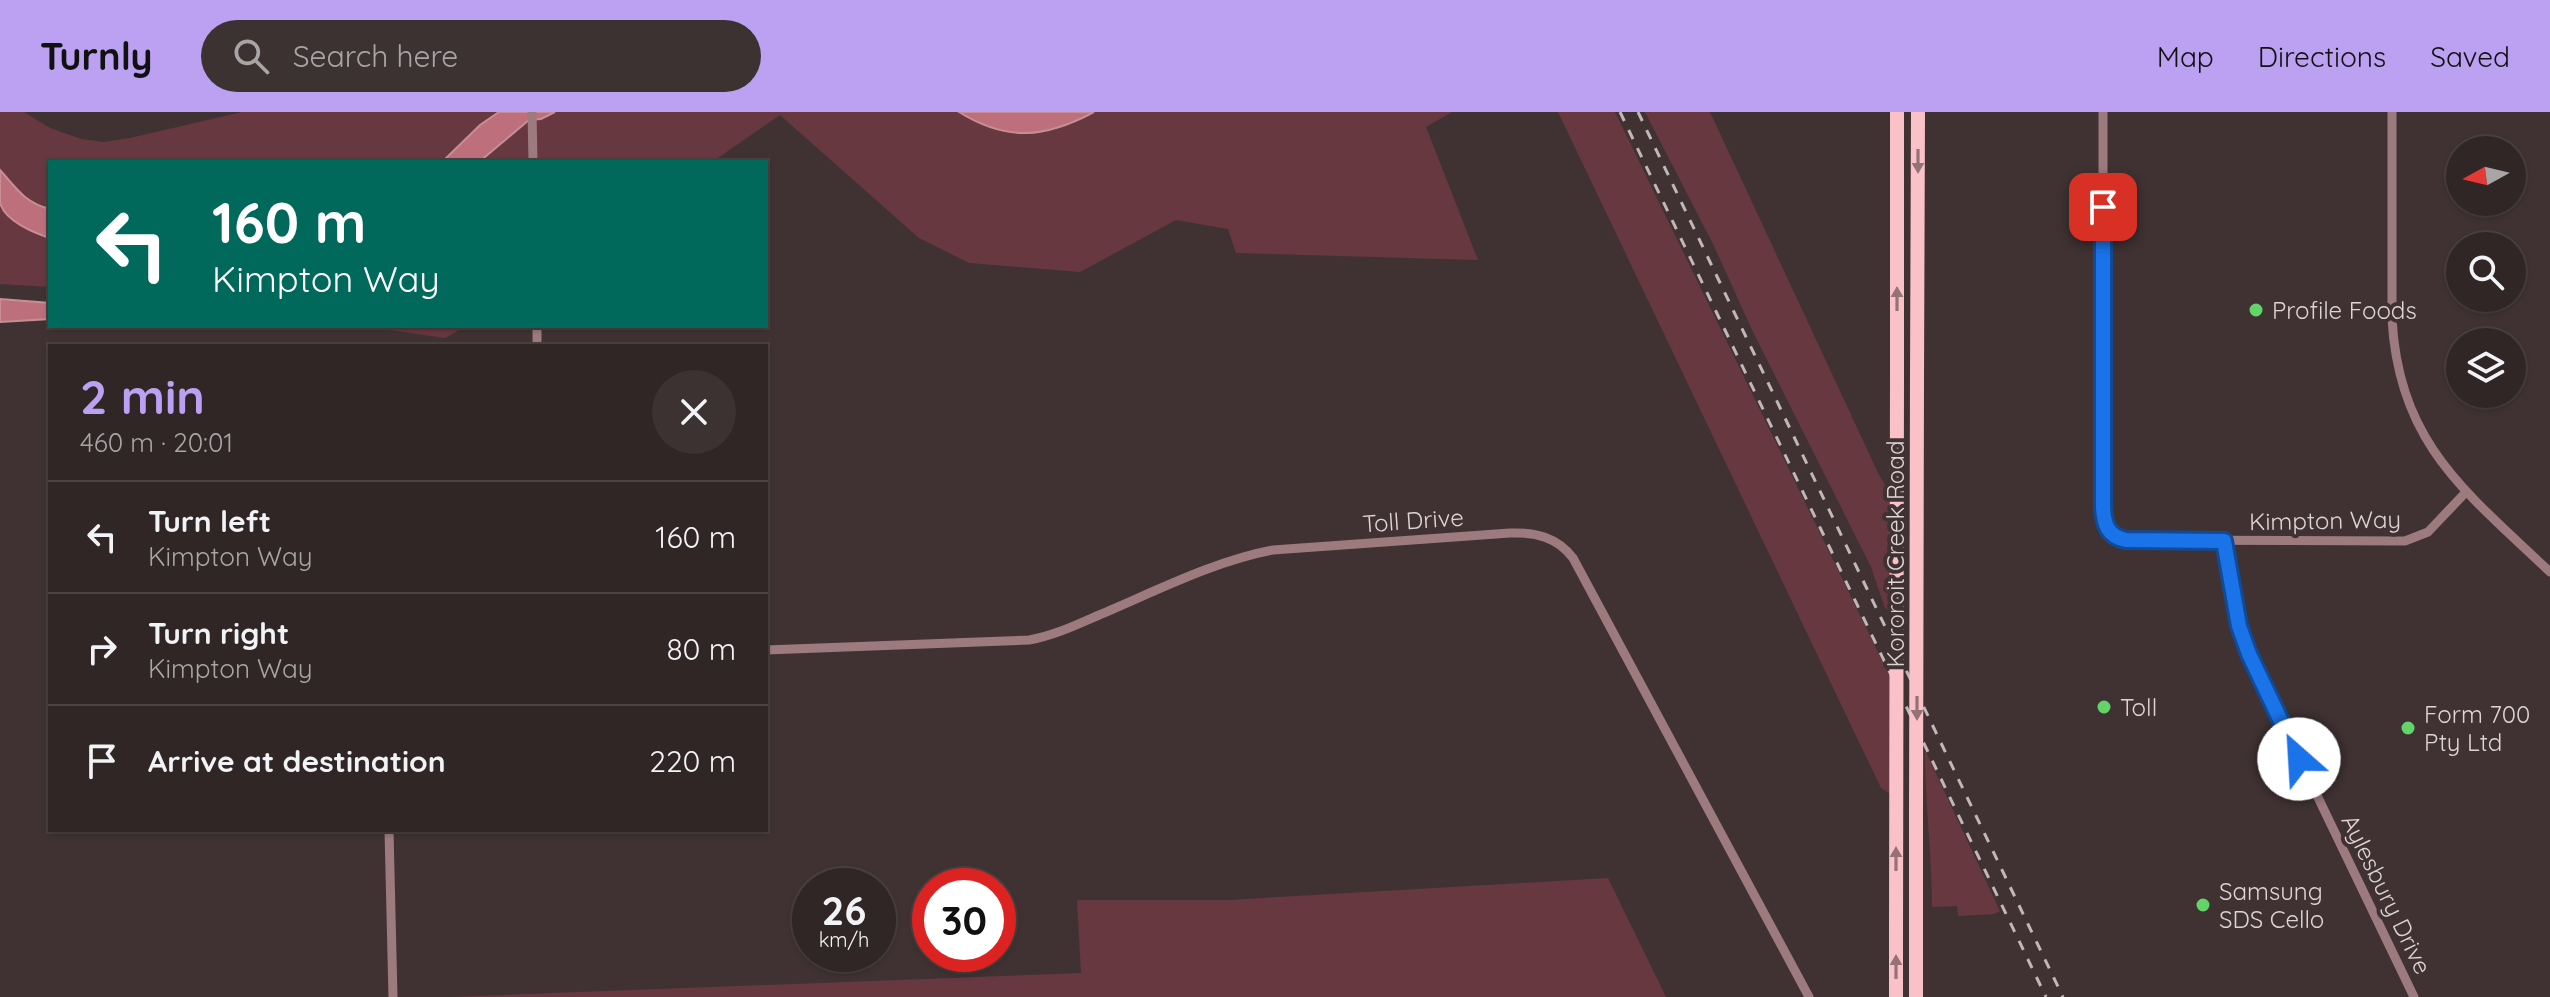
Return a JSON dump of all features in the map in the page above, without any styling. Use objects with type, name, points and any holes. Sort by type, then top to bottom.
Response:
[{"type":"main road","name":"Kororoit Creek Road","points":[[1896,997],[1897,112]]},
{"type":"main road","name":"Kororoit Creek Road","points":[[1916,997],[1918,112]]},
{"type":"street","points":[[532,112],[533,160]]},
{"type":"street","name":"Kimpton Way","points":[[2103,112],[2103,507],[2106,526],[2114,536],[2126,540],[2405,541],[2428,532],[2466,492]]},
{"type":"street","points":[[2392,112],[2392,319],[2398,373],[2410,410],[2429,447],[2466,492],[2550,572]]},
{"type":"street","name":"Toll Drive","points":[[768,650],[1029,640],[1060,631],[1255,553],[1510,533],[1538,534],[1559,543],[1573,558],[1809,997]]},
{"type":"street","name":"Aylesbury Drive","points":[[2224,541],[2233,602],[2249,654],[2414,997]]},
{"type":"street","points":[[389,832],[393,997]]},
{"type":"shaded area","points":[[0,112],[24,112],[50,128],[81,139],[104,142],[242,112],[1452,112],[1426,127],[1478,260],[1236,253],[1228,229],[1176,220],[1080,272],[969,263],[919,238],[780,115],[715,160],[48,160],[48,287],[0,284]]},
{"type":"shaded area","points":[[499,112],[555,112],[541,119],[529,120],[481,160],[444,160],[480,125]]},
{"type":"shaded area","points":[[959,112],[1094,112],[1059,127],[1026,133],[993,128]]},
{"type":"shaded area","points":[[1558,112],[1615,112],[1891,679],[1892,795],[1881,788]]},
{"type":"shaded area","points":[[1645,112],[1710,112],[1879,475],[1891,494],[1892,612],[1885,608],[1871,567]]},
{"type":"shaded area","points":[[0,170],[28,199],[48,208],[48,237],[20,225],[7,215],[0,202]]},
{"type":"shaded area","points":[[0,299],[48,303],[48,319],[0,322]]},
{"type":"shaded area","points":[[376,328],[462,328],[445,338]]},
{"type":"shaded area","points":[[1925,750],[2000,911],[1994,914],[1958,916],[1957,906],[1932,907]]},
{"type":"shaded area","points":[[1608,878],[1666,997],[450,997],[1081,973],[1077,900],[1229,900]]},
{"type":"railway","points":[[1620,112],[2046,997]]},
{"type":"railway","points":[[1638,112],[2063,997]]},
{"type":"place","name":"Profile Foods","points":[[2256,310]]},
{"type":"place","name":"Toll","points":[[2104,707]]},
{"type":"place","name":"Form 700 Pty Ltd","points":[[2408,728]]},
{"type":"place","name":"Samsung SDS Cello","points":[[2203,905]]},
{"type":"route","points":[[2103,207],[2103,518],[2109,532],[2126,540],[2224,541],[2239,626],[2299,759]]}]
